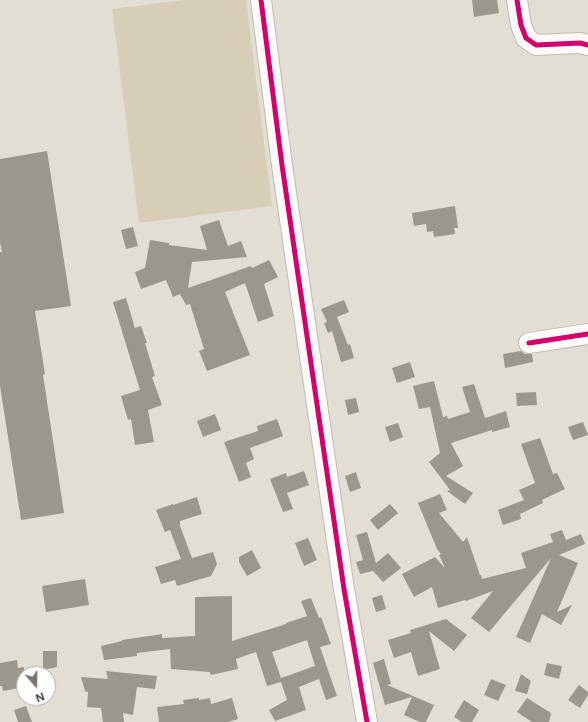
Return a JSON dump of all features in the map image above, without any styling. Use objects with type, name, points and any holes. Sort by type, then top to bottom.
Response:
[{"type":"street","points":[[261,0],[282,165],[344,588],[367,722]]},
{"type":"street","points":[[517,0],[521,25],[526,38],[536,45],[580,43],[588,45]]},
{"type":"street","points":[[529,343],[588,334]]},
{"type":"shaded area","points":[[185,0],[246,0],[272,206],[139,223],[112,9]]},
{"type":"building","points":[[472,0],[497,0],[499,13],[474,17]]},
{"type":"building","points":[[47,151],[71,306],[35,311],[64,513],[21,520],[0,386],[0,252],[2,252],[0,242],[0,159]]},
{"type":"building","points":[[455,206],[458,228],[454,228],[455,234],[434,237],[433,231],[427,232],[426,224],[414,226],[412,213]]},
{"type":"building","points":[[219,220],[228,246],[241,241],[247,257],[192,262],[188,288],[251,266],[252,268],[269,260],[278,277],[264,284],[274,316],[258,322],[245,283],[225,292],[250,355],[207,371],[199,351],[204,349],[190,304],[186,305],[180,294],[173,297],[166,280],[141,289],[135,272],[145,268],[150,240],[169,243],[169,245],[207,250],[200,226]]},
{"type":"building","points":[[133,227],[138,246],[126,249],[121,230]]},
{"type":"building","points":[[126,298],[135,328],[141,326],[147,343],[145,343],[155,376],[152,377],[162,405],[148,410],[154,442],[135,445],[131,419],[128,420],[121,396],[140,390],[113,302]]},
{"type":"building","points":[[344,300],[349,312],[337,317],[348,345],[350,344],[354,358],[341,362],[332,331],[328,333],[324,323],[327,322],[321,309]]},
{"type":"building","points":[[521,351],[525,354],[532,354],[533,362],[505,368],[503,354]]},
{"type":"building","points":[[410,362],[415,377],[397,383],[392,368]]},
{"type":"building","points":[[434,381],[443,417],[447,416],[448,419],[470,412],[462,387],[474,384],[485,418],[506,411],[510,427],[492,432],[492,430],[451,443],[463,466],[446,476],[473,493],[465,504],[447,491],[450,490],[429,462],[440,453],[430,407],[419,409],[413,386]]},
{"type":"building","points":[[536,392],[537,405],[517,406],[516,393]]},
{"type":"building","points":[[356,398],[359,412],[348,415],[345,400]]},
{"type":"building","points":[[215,414],[221,430],[203,437],[197,421]]},
{"type":"building","points":[[277,419],[283,436],[250,448],[254,459],[246,463],[251,477],[239,482],[224,442],[258,431],[257,426]]},
{"type":"building","points":[[583,422],[588,435],[573,440],[568,427]]},
{"type":"building","points":[[398,423],[403,437],[390,442],[385,427]]},
{"type":"building","points":[[540,438],[553,474],[557,473],[565,489],[542,500],[543,503],[520,514],[521,519],[503,525],[498,510],[524,500],[519,490],[535,483],[521,444]]},
{"type":"building","points":[[304,471],[309,485],[287,493],[293,509],[283,512],[270,479],[286,473],[287,477]]},
{"type":"building","points":[[356,472],[361,488],[350,492],[345,476]]},
{"type":"building","points":[[440,494],[447,510],[439,513],[463,542],[467,537],[482,579],[526,568],[521,553],[553,542],[550,534],[562,530],[566,540],[581,534],[585,544],[559,555],[578,563],[557,612],[572,605],[561,625],[542,614],[530,643],[516,637],[551,558],[489,632],[471,618],[493,591],[466,601],[465,600],[438,608],[432,587],[414,597],[402,574],[435,557],[445,568],[439,555],[441,554],[437,549],[418,503]]},
{"type":"building","points":[[197,497],[202,514],[180,521],[180,526],[192,558],[213,552],[217,564],[211,576],[177,586],[175,580],[161,584],[155,567],[181,559],[170,530],[165,532],[156,510]]},
{"type":"building","points":[[390,504],[398,513],[378,530],[370,520]]},
{"type":"building","points":[[367,532],[376,563],[388,553],[401,568],[383,582],[373,571],[360,574],[356,562],[363,560],[356,535]]},
{"type":"building","points":[[308,538],[317,560],[304,566],[295,543]]},
{"type":"building","points":[[252,550],[261,568],[247,576],[239,562],[239,557]]},
{"type":"building","points":[[85,579],[89,605],[46,612],[42,586]]},
{"type":"building","points":[[382,595],[386,609],[376,612],[372,598]]},
{"type":"building","points":[[232,596],[232,641],[307,616],[301,601],[311,598],[319,618],[321,617],[331,644],[320,647],[337,696],[326,700],[319,679],[299,687],[306,710],[275,721],[269,710],[287,700],[281,682],[267,686],[256,652],[236,659],[238,669],[211,675],[210,672],[171,669],[170,649],[137,653],[137,656],[104,660],[101,646],[122,640],[162,634],[162,638],[195,636],[195,597]],"holes":[[[307,640],[315,666],[281,678],[272,652]]]},
{"type":"building","points":[[446,619],[467,635],[454,651],[429,631],[440,669],[418,676],[411,652],[394,658],[388,640],[411,633],[410,630]]},
{"type":"building","points":[[43,651],[57,651],[57,667],[43,666]]},
{"type":"building","points":[[384,659],[391,684],[387,685],[434,705],[426,722],[420,722],[404,715],[412,697],[385,705],[373,663]]},
{"type":"building","points":[[17,660],[16,689],[3,691],[2,686],[0,686],[0,663]]},
{"type":"building","points":[[547,663],[562,666],[559,679],[544,675]]},
{"type":"building","points":[[106,671],[157,676],[155,689],[137,687],[133,715],[123,713],[124,722],[103,722],[101,708],[87,707],[88,692],[85,691],[81,677],[108,679]]},
{"type":"building","points":[[521,674],[531,681],[527,694],[515,691]]},
{"type":"building","points":[[491,679],[506,685],[498,701],[484,695]]},
{"type":"building","points":[[579,685],[588,692],[588,695],[580,708],[568,700]]},
{"type":"building","points":[[199,698],[199,700],[210,698],[211,704],[232,698],[238,719],[228,722],[159,722],[157,707],[184,704],[183,700]]},
{"type":"building","points":[[527,698],[551,713],[549,722],[532,722],[517,712]]},
{"type":"building","points":[[464,700],[479,710],[472,722],[462,722],[454,717]]},
{"type":"building","points":[[26,706],[32,722],[18,722],[14,710]]},
{"type":"cycle path","points":[[261,0],[282,165],[344,589],[367,722]]},
{"type":"cycle path","points":[[517,0],[521,25],[526,38],[536,45],[580,43],[588,45]]},
{"type":"cycle path","points":[[529,343],[588,334]]}]
